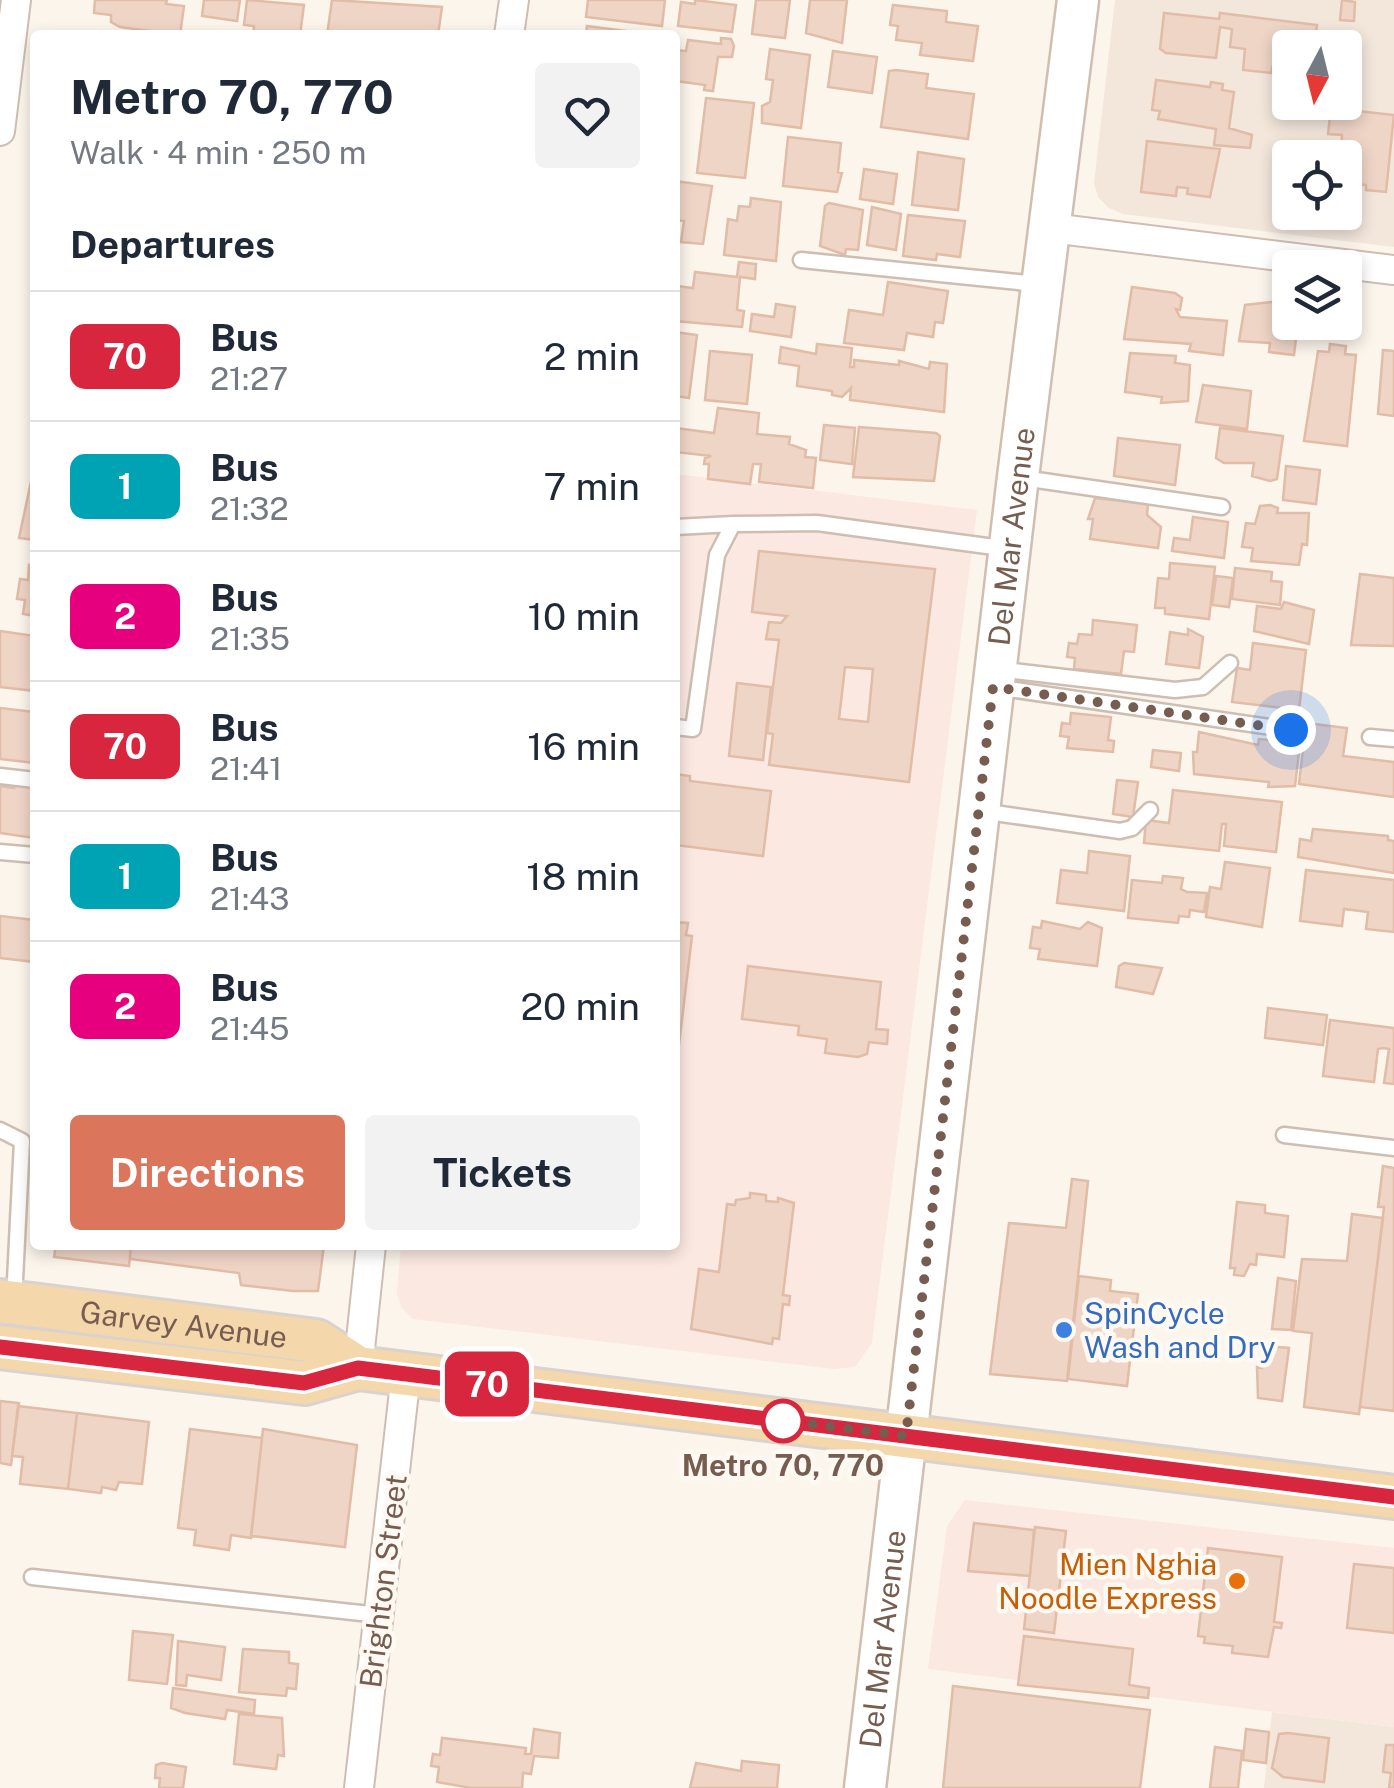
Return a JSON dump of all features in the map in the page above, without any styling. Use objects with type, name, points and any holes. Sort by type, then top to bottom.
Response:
[{"type":"main road","name":"Del Mar Avenue","points":[[865,1788],[1009,549],[1078,0]]},
{"type":"main road","name":"Garvey Avenue","points":[[7,1302],[316,1342],[358,1368]]},
{"type":"main road","name":"Garvey Avenue","points":[[0,1347],[304,1383],[358,1368],[1394,1497]]},
{"type":"street","points":[[1,120],[16,0]]},
{"type":"street","points":[[511,30],[514,0]]},
{"type":"street","points":[[1050,228],[1394,270]]},
{"type":"street","points":[[358,1368],[370,1250]]},
{"type":"street","name":"Brighton Street","points":[[360,1788],[406,1374]]},
{"type":"lane","points":[[801,260],[1043,285]]},
{"type":"lane","points":[[1018,478],[1222,507]]},
{"type":"lane","points":[[680,527],[816,523],[1009,549]]},
{"type":"lane","points":[[680,728],[693,729],[718,555],[733,524]]},
{"type":"lane","points":[[994,678],[1176,690],[1203,687],[1230,663]]},
{"type":"lane","points":[[994,678],[1291,730]]},
{"type":"lane","points":[[1370,737],[1394,739]]},
{"type":"lane","points":[[0,776],[30,779]]},
{"type":"lane","points":[[978,811],[1120,831],[1132,828],[1150,810]]},
{"type":"lane","points":[[0,852],[30,855]]},
{"type":"lane","points":[[0,1130],[22,1141],[7,1302]]},
{"type":"lane","points":[[1284,1135],[1394,1148]]},
{"type":"lane","points":[[32,1577],[379,1616]]},
{"type":"shaded area","points":[[1115,0],[1394,0],[1394,247],[1123,214],[1098,197],[1094,183]]},
{"type":"shaded area","points":[[680,475],[977,510],[872,1343],[855,1367],[834,1369],[413,1319],[401,1307],[397,1292],[401,1250],[680,1250]]},
{"type":"shaded area","points":[[965,1500],[1394,1548],[1394,1727],[928,1669],[947,1526]]},
{"type":"shaded area","points":[[1272,1712],[1394,1727],[1394,1788],[1264,1788]]},
{"type":"building","points":[[95,0],[167,0],[166,4],[184,6],[181,30],[120,27],[111,22],[111,15],[94,13]]},
{"type":"building","points":[[204,0],[240,0],[237,21],[202,16]]},
{"type":"building","points":[[247,0],[304,5],[301,30],[254,30],[254,26],[244,25]]},
{"type":"building","points":[[332,0],[442,7],[439,30],[328,30]]},
{"type":"building","points":[[588,0],[665,0],[662,26],[586,17]]},
{"type":"building","points":[[695,0],[736,5],[732,32],[678,26],[681,2],[695,4]]},
{"type":"building","points":[[756,0],[790,0],[785,38],[752,34]]},
{"type":"building","points":[[810,0],[847,0],[842,43],[806,33]]},
{"type":"building","points":[[1342,0],[1355,2],[1354,21],[1340,20]]},
{"type":"building","points":[[893,5],[947,11],[946,22],[978,26],[973,61],[920,55],[922,43],[896,40],[898,26],[890,25]]},
{"type":"building","points":[[1164,13],[1219,19],[1220,13],[1317,25],[1316,30],[1272,30],[1271,73],[1243,70],[1245,49],[1230,47],[1232,29],[1220,27],[1216,58],[1160,49]]},
{"type":"building","points":[[587,26],[618,30],[587,30]]},
{"type":"building","points":[[721,38],[731,39],[734,46],[732,57],[718,57],[713,91],[704,90],[705,85],[680,82],[680,50],[686,51],[688,40],[721,44]]},
{"type":"building","points":[[770,49],[810,55],[801,128],[762,123],[762,106],[770,102],[773,80],[766,79]]},
{"type":"building","points":[[833,51],[877,57],[872,93],[828,87]]},
{"type":"building","points":[[889,71],[928,74],[926,88],[974,94],[968,139],[881,127]]},
{"type":"building","points":[[1156,80],[1210,87],[1211,82],[1223,84],[1222,90],[1234,92],[1229,128],[1252,135],[1250,148],[1214,145],[1216,129],[1158,119],[1160,111],[1152,110]]},
{"type":"building","points":[[706,98],[754,103],[745,178],[697,173]]},
{"type":"building","points":[[1362,111],[1394,115],[1386,192],[1366,190],[1362,184],[1362,140],[1342,140],[1342,135],[1328,134],[1330,120],[1362,120]]},
{"type":"building","points":[[788,137],[841,143],[838,172],[842,173],[837,192],[783,186]]},
{"type":"building","points":[[1147,141],[1220,149],[1210,197],[1187,194],[1188,188],[1177,187],[1176,196],[1141,192]]},
{"type":"building","points":[[918,152],[964,159],[958,210],[912,205]]},
{"type":"building","points":[[864,169],[897,174],[893,204],[860,199]]},
{"type":"building","points":[[680,182],[712,186],[703,244],[681,242],[684,221],[680,221]]},
{"type":"building","points":[[751,198],[781,202],[776,261],[724,255],[728,219],[737,221],[739,206],[750,207]]},
{"type":"building","points":[[829,203],[863,210],[858,250],[846,249],[845,255],[820,246],[825,206]]},
{"type":"building","points":[[872,207],[901,214],[896,250],[867,245]]},
{"type":"building","points":[[908,215],[965,221],[960,257],[937,254],[936,260],[903,256]]},
{"type":"building","points":[[739,262],[756,264],[755,279],[740,277],[737,310],[744,311],[742,327],[680,321],[680,286],[693,288],[695,272],[737,277]]},
{"type":"building","points":[[888,282],[948,291],[943,323],[935,322],[933,337],[907,333],[904,350],[844,343],[849,310],[883,315]]},
{"type":"building","points":[[1132,287],[1175,293],[1182,298],[1180,310],[1176,309],[1180,317],[1227,321],[1223,355],[1189,351],[1191,344],[1124,339]]},
{"type":"building","points":[[1272,302],[1272,340],[1296,340],[1294,355],[1269,352],[1270,343],[1239,341],[1245,305]]},
{"type":"building","points":[[776,304],[795,307],[791,337],[750,331],[752,314],[774,317]]},
{"type":"building","points":[[680,333],[697,335],[689,398],[680,397]]},
{"type":"building","points":[[817,344],[852,348],[850,367],[854,367],[854,360],[899,365],[899,361],[929,369],[930,362],[947,364],[944,412],[850,400],[851,388],[842,397],[832,395],[832,391],[797,386],[799,366],[779,363],[781,347],[816,354]]},
{"type":"building","points":[[1330,344],[1346,346],[1345,354],[1356,355],[1347,446],[1304,441],[1318,351],[1329,352]]},
{"type":"building","points":[[1383,350],[1394,351],[1394,416],[1378,414]]},
{"type":"building","points":[[710,351],[752,355],[747,404],[705,400]]},
{"type":"building","points":[[1130,353],[1176,356],[1175,363],[1190,365],[1188,401],[1161,403],[1162,397],[1125,392]]},
{"type":"building","points":[[1203,385],[1251,391],[1247,429],[1196,422]]},
{"type":"building","points":[[718,408],[759,413],[757,434],[790,437],[789,444],[806,450],[805,457],[816,458],[813,488],[759,482],[761,464],[753,464],[750,484],[708,479],[709,464],[704,464],[705,458],[711,456],[680,453],[680,429],[714,433]]},
{"type":"building","points":[[824,425],[855,428],[852,464],[820,460]]},
{"type":"building","points":[[859,427],[936,433],[940,436],[934,481],[853,477]]},
{"type":"building","points":[[1220,428],[1283,436],[1277,479],[1252,476],[1254,463],[1224,463],[1216,458]]},
{"type":"building","points":[[1118,438],[1180,445],[1175,485],[1114,476]]},
{"type":"building","points":[[1286,466],[1320,470],[1316,504],[1283,500]]},
{"type":"building","points":[[30,486],[30,539],[19,538]]},
{"type":"building","points":[[1095,498],[1148,504],[1147,515],[1161,527],[1158,548],[1090,539],[1093,519],[1088,519]]},
{"type":"building","points":[[1260,506],[1278,508],[1277,513],[1309,513],[1307,545],[1302,544],[1299,565],[1251,561],[1253,548],[1242,547],[1246,523],[1255,524]]},
{"type":"building","points":[[1193,517],[1228,522],[1224,558],[1172,551],[1174,538],[1190,540]]},
{"type":"building","points":[[759,551],[935,569],[909,782],[769,765],[773,734],[767,733],[779,640],[766,639],[769,622],[781,623],[787,616],[752,612]],"holes":[[[845,667],[873,669],[868,722],[839,719]]]},
{"type":"building","points":[[1170,563],[1215,567],[1209,619],[1165,614],[1165,608],[1155,608],[1158,578],[1169,579]]},
{"type":"building","points":[[29,565],[30,615],[23,614],[25,600],[17,599],[20,579],[28,580]]},
{"type":"building","points":[[1235,568],[1272,572],[1271,581],[1282,582],[1280,605],[1232,599]]},
{"type":"building","points":[[1360,574],[1394,578],[1394,646],[1351,645]]},
{"type":"building","points":[[1216,576],[1233,578],[1229,607],[1212,605]]},
{"type":"building","points":[[1284,602],[1314,610],[1309,644],[1254,631],[1257,606],[1281,609]]},
{"type":"building","points":[[1093,620],[1137,625],[1134,652],[1124,651],[1121,674],[1074,669],[1075,658],[1067,657],[1069,643],[1077,644],[1079,634],[1092,635]]},
{"type":"building","points":[[1188,629],[1203,637],[1199,668],[1166,664],[1170,632],[1188,635]]},
{"type":"building","points":[[0,631],[30,635],[30,690],[0,687]]},
{"type":"building","points":[[1253,643],[1306,650],[1299,710],[1232,702],[1237,668],[1250,670]]},
{"type":"building","points":[[737,683],[771,687],[763,760],[729,756]]},
{"type":"building","points":[[0,708],[30,711],[30,762],[0,759]]},
{"type":"building","points":[[1071,713],[1111,717],[1108,740],[1114,741],[1113,752],[1067,748],[1069,737],[1060,736],[1062,723],[1070,724]]},
{"type":"building","points":[[1306,723],[1347,728],[1343,756],[1394,762],[1394,797],[1299,784]]},
{"type":"building","points":[[1199,732],[1258,745],[1259,739],[1300,743],[1295,786],[1268,787],[1269,782],[1194,774],[1193,752],[1197,752]]},
{"type":"building","points":[[1153,750],[1181,753],[1179,771],[1151,767]]},
{"type":"building","points":[[680,775],[690,776],[690,781],[771,791],[763,856],[680,846]]},
{"type":"building","points":[[1117,780],[1138,782],[1133,817],[1113,814]]},
{"type":"building","points":[[14,783],[30,785],[30,837],[0,833],[0,786],[14,788]]},
{"type":"building","points":[[1173,790],[1282,802],[1276,852],[1224,846],[1226,824],[1222,824],[1219,851],[1144,843],[1146,820],[1169,823]]},
{"type":"building","points":[[1313,829],[1388,836],[1388,840],[1394,841],[1394,873],[1298,857],[1300,839],[1311,841]]},
{"type":"building","points":[[1089,851],[1130,856],[1124,911],[1057,903],[1061,870],[1087,873]]},
{"type":"building","points":[[1225,862],[1270,868],[1262,927],[1206,917],[1210,887],[1221,889]]},
{"type":"building","points":[[1306,870],[1394,880],[1394,932],[1366,929],[1368,912],[1344,909],[1342,926],[1300,921]]},
{"type":"building","points":[[1163,876],[1183,878],[1181,889],[1187,892],[1207,893],[1204,912],[1190,910],[1189,917],[1179,916],[1178,923],[1128,918],[1132,880],[1162,883]]},
{"type":"building","points":[[0,916],[30,919],[30,961],[0,958]]},
{"type":"building","points":[[1042,921],[1080,929],[1088,922],[1102,928],[1097,966],[1038,959],[1040,949],[1030,948],[1033,927],[1041,928]]},
{"type":"building","points":[[680,922],[688,923],[686,935],[692,936],[680,1036]]},
{"type":"building","points":[[1124,963],[1162,968],[1153,994],[1116,987],[1119,966]]},
{"type":"building","points":[[748,966],[881,982],[876,1029],[888,1030],[887,1044],[869,1042],[867,1054],[858,1057],[825,1053],[827,1039],[798,1035],[799,1026],[742,1019]]},
{"type":"building","points":[[1268,1008],[1327,1015],[1323,1045],[1265,1038]]},
{"type":"building","points":[[1330,1020],[1394,1028],[1394,1084],[1384,1083],[1389,1049],[1383,1048],[1378,1049],[1374,1082],[1323,1076]]},
{"type":"building","points":[[1383,1166],[1394,1168],[1394,1411],[1360,1407],[1384,1207],[1378,1207]]},
{"type":"building","points":[[1072,1179],[1088,1181],[1067,1381],[990,1374],[1009,1223],[1066,1228]]},
{"type":"building","points":[[750,1193],[766,1195],[766,1201],[778,1202],[778,1198],[794,1203],[783,1295],[790,1296],[789,1305],[783,1304],[779,1339],[773,1338],[772,1344],[691,1329],[699,1269],[719,1272],[727,1204],[750,1198]]},
{"type":"building","points":[[1237,1202],[1265,1205],[1265,1213],[1288,1216],[1284,1257],[1257,1254],[1256,1265],[1250,1264],[1244,1276],[1234,1275],[1235,1268],[1230,1268]]},
{"type":"building","points":[[1352,1214],[1383,1218],[1359,1414],[1304,1407],[1312,1333],[1293,1331],[1302,1259],[1347,1261]]},
{"type":"building","points":[[55,1250],[131,1250],[129,1266],[54,1257]]},
{"type":"building","points":[[131,1250],[323,1250],[318,1291],[241,1285],[239,1273],[130,1259]]},
{"type":"building","points":[[1079,1276],[1111,1280],[1110,1291],[1138,1294],[1127,1386],[1068,1379]]},
{"type":"building","points":[[1278,1278],[1296,1281],[1291,1330],[1272,1329]]},
{"type":"building","points":[[1264,1346],[1289,1348],[1282,1401],[1258,1398],[1257,1367],[1262,1368]]},
{"type":"building","points":[[0,1401],[19,1403],[11,1465],[0,1463]]},
{"type":"building","points":[[18,1406],[77,1413],[68,1489],[20,1484],[23,1457],[12,1456]]},
{"type":"building","points":[[77,1413],[149,1422],[142,1484],[119,1482],[116,1490],[102,1487],[101,1493],[68,1489]]},
{"type":"building","points":[[190,1429],[262,1438],[251,1538],[231,1535],[229,1550],[194,1545],[196,1530],[178,1528]]},
{"type":"building","points":[[263,1429],[357,1445],[345,1547],[251,1536]]},
{"type":"building","points":[[974,1523],[1034,1530],[1030,1576],[968,1571]]},
{"type":"building","points":[[1035,1527],[1066,1531],[1054,1633],[1024,1629]]},
{"type":"building","points":[[1208,1548],[1282,1557],[1274,1622],[1282,1623],[1281,1628],[1274,1627],[1268,1657],[1232,1653],[1233,1646],[1204,1643],[1205,1637],[1198,1636]]},
{"type":"building","points":[[1354,1564],[1394,1568],[1394,1633],[1347,1628]]},
{"type":"building","points":[[133,1631],[173,1635],[167,1684],[129,1680]]},
{"type":"building","points":[[1024,1636],[1133,1649],[1129,1685],[1149,1688],[1148,1698],[1018,1685]]},
{"type":"building","points":[[178,1641],[225,1647],[221,1680],[187,1675],[186,1686],[176,1685]]},
{"type":"building","points":[[243,1649],[289,1652],[289,1663],[298,1664],[296,1689],[287,1688],[286,1696],[239,1692]]},
{"type":"building","points":[[953,1686],[1150,1710],[1140,1788],[943,1788]]},
{"type":"building","points":[[173,1688],[255,1700],[254,1714],[227,1710],[225,1719],[185,1713],[171,1708]]},
{"type":"building","points":[[239,1714],[282,1718],[284,1756],[278,1755],[276,1769],[234,1764]]},
{"type":"building","points":[[534,1729],[560,1733],[558,1758],[534,1756],[531,1774],[523,1773],[522,1788],[471,1788],[437,1782],[439,1767],[431,1766],[433,1754],[440,1755],[442,1738],[526,1748],[525,1754],[531,1754]]},
{"type":"building","points":[[1246,1729],[1269,1732],[1266,1763],[1243,1760]]},
{"type":"building","points":[[1279,1734],[1329,1738],[1324,1782],[1283,1777],[1272,1768]]},
{"type":"building","points":[[1386,1745],[1394,1745],[1394,1788],[1389,1788],[1391,1773],[1383,1772]]},
{"type":"building","points":[[1215,1747],[1242,1751],[1238,1788],[1210,1788]]},
{"type":"building","points":[[742,1761],[779,1765],[777,1788],[690,1788],[696,1763],[741,1771]]},
{"type":"building","points":[[156,1765],[186,1767],[183,1788],[159,1788]]},
{"type":"bus line","name":"70","points":[[0,1347],[304,1383],[358,1368],[1394,1497]]},
{"type":"place","name":"SpinCycle Wash and Dry","points":[[1064,1330]]},
{"type":"place","name":"Metro 70, 770","points":[[783,1421]]},
{"type":"place","name":"Mien Nghia Noodle Express","points":[[1237,1581]]},
{"type":"route","points":[[783,1421],[771,1419],[906,1436],[993,687],[1291,730]]}]
